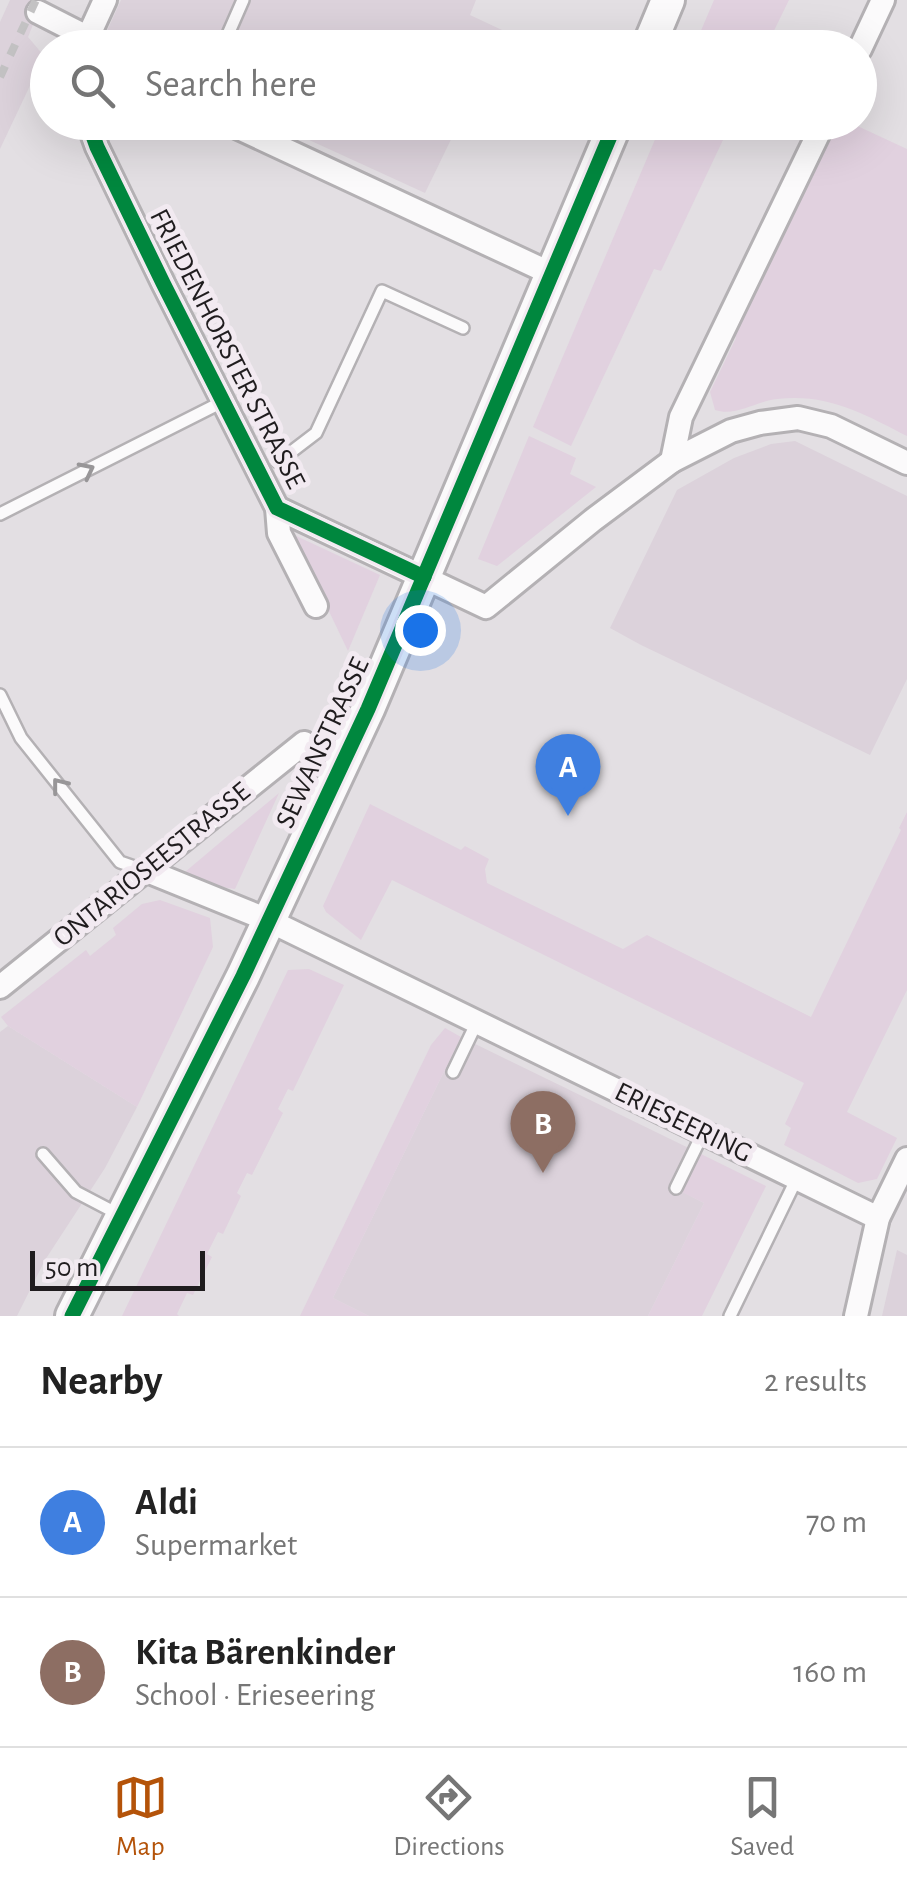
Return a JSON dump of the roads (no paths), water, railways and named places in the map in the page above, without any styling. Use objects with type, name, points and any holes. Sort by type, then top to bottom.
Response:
[{"type":"street","points":[[91,30],[105,0]]},
{"type":"street","points":[[656,30],[668,0]]},
{"type":"street","points":[[869,30],[883,0]]},
{"type":"street","points":[[38,12],[66,30]]},
{"type":"street","name":"FRIEDENHORSTER STRASSE","points":[[94,140],[277,508],[280,533],[316,606]]},
{"type":"street","points":[[265,140],[552,274]]},
{"type":"street","name":"SEWANSTRASSE","points":[[72,1316],[242,976],[368,709],[608,140]]},
{"type":"street","points":[[672,461],[681,418],[815,140]]},
{"type":"street","points":[[424,577],[486,607],[672,461],[732,431],[760,423],[798,418],[831,426],[907,463]]},
{"type":"street","name":"FRIEDENHORSTER STRASSE","points":[[277,508],[424,577]]},
{"type":"street","name":"ONTARIOSEESTRASSE","points":[[0,986],[304,744]]},
{"type":"street","name":"ERIESEERING","points":[[145,870],[268,920],[878,1218]]},
{"type":"street","points":[[856,1316],[878,1218],[907,1159]]},
{"type":"lane","points":[[230,30],[243,0]]},
{"type":"lane","points":[[278,462],[316,432],[382,291],[463,328]]},
{"type":"lane","points":[[0,514],[222,402]]},
{"type":"lane","points":[[0,695],[22,738],[120,862],[145,870]]},
{"type":"lane","points":[[453,1072],[476,1022]]},
{"type":"lane","points":[[676,1188],[703,1132]]},
{"type":"lane","points":[[43,1154],[76,1192],[122,1216]]},
{"type":"lane","points":[[730,1316],[797,1178]]},
{"type":"railway","points":[[0,77],[36,0]]},
{"type":"place","name":"Aldi","points":[[568,816]]},
{"type":"place","name":"Kita Bärenkinder","points":[[543,1173]]}]
